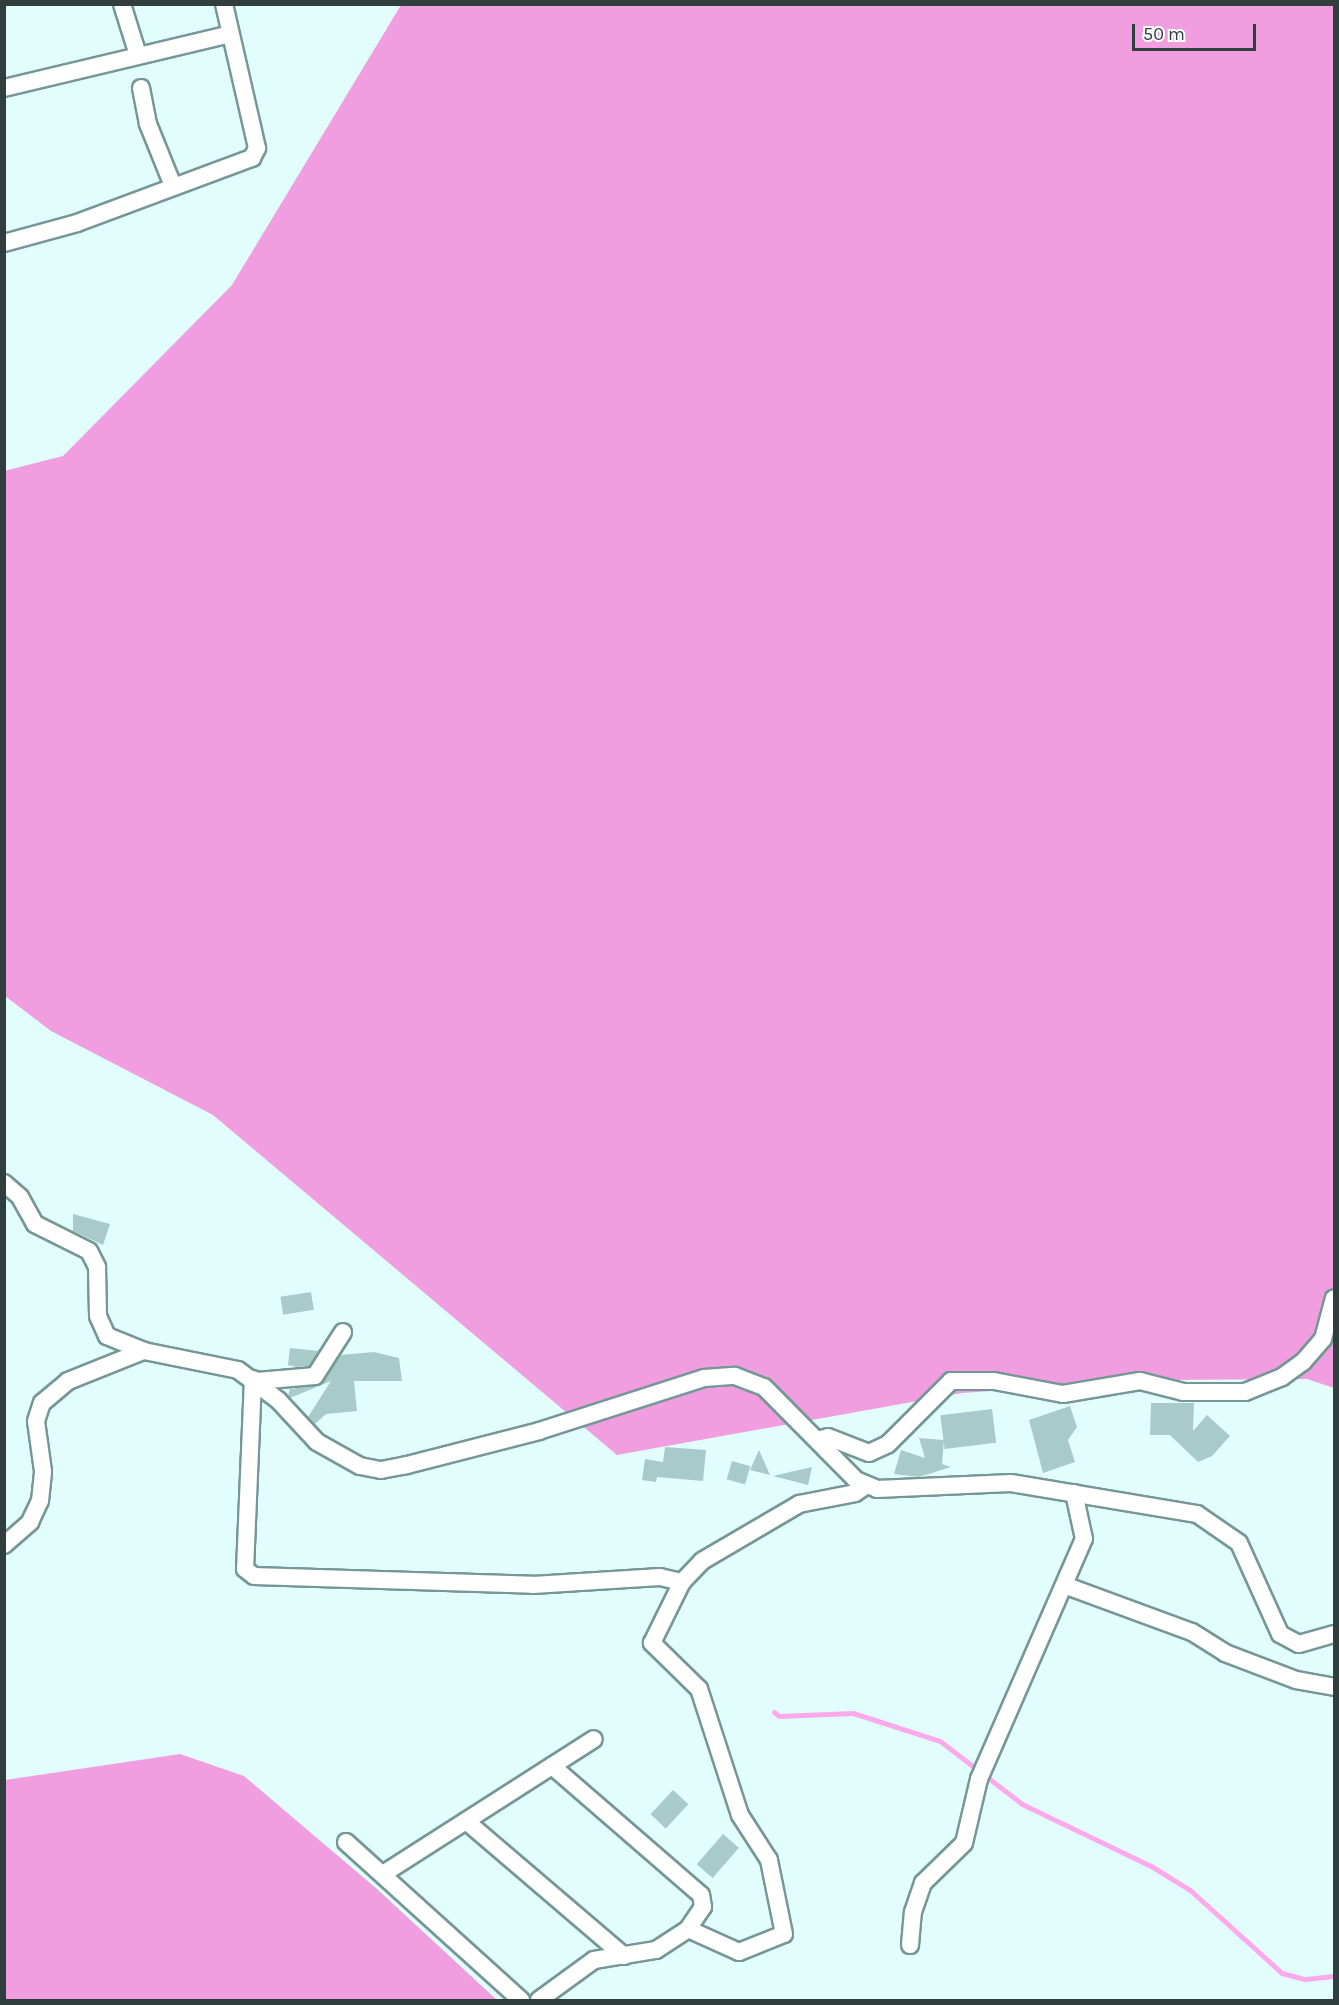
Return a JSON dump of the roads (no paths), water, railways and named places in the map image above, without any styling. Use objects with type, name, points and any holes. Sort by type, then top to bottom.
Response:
[{"type":"street","points":[[122,4],[138,55]]},
{"type":"street","points":[[4,243],[77,223],[249,160],[256,153],[224,4]]},
{"type":"street","points":[[4,88],[230,34]]},
{"type":"street","points":[[141,88],[148,124],[173,186]]},
{"type":"street","points":[[4,1183],[15,1191],[35,1224],[89,1251],[97,1268],[102,1331],[144,1351],[238,1370],[255,1380],[317,1442],[338,1457],[381,1470],[539,1431],[704,1378],[735,1376],[764,1387],[856,1480],[867,1485],[934,1488],[1011,1483],[1197,1514],[1219,1525],[1239,1543],[1280,1634],[1299,1644],[1335,1634]]},
{"type":"street","points":[[817,1440],[828,1437],[869,1453],[888,1444],[951,1381],[994,1381],[1063,1394],[1140,1381],[1184,1392],[1245,1392],[1282,1377],[1303,1362],[1323,1339],[1335,1298]]},
{"type":"street","points":[[255,1380],[315,1376],[343,1332]]},
{"type":"street","points":[[4,1545],[30,1522],[40,1501],[43,1471],[36,1421],[42,1403],[68,1381],[144,1351]]},
{"type":"street","points":[[255,1380],[244,1569],[254,1576],[533,1585],[660,1577],[682,1582]]},
{"type":"street","points":[[688,1929],[740,1952],[784,1934],[769,1860],[740,1815],[699,1689],[652,1643],[682,1582],[702,1561],[800,1504],[855,1493],[867,1485]]},
{"type":"street","points":[[910,1945],[912,1912],[923,1883],[964,1843],[979,1779],[1084,1539],[1074,1493]]},
{"type":"street","points":[[1064,1585],[1192,1632],[1225,1653],[1296,1680],[1335,1688]]},
{"type":"street","points":[[383,1874],[594,1738]]},
{"type":"street","points":[[539,2001],[594,1960],[656,1950],[688,1929],[703,1907],[701,1894],[552,1766]]},
{"type":"street","points":[[466,1821],[624,1956]]},
{"type":"street","points":[[346,1842],[521,2001]]},
{"type":"waterway","points":[[774,1712],[779,1716],[853,1713],[940,1741],[1022,1804],[1151,1866],[1190,1890],[1282,1973],[1305,1979],[1334,1976]]}]
